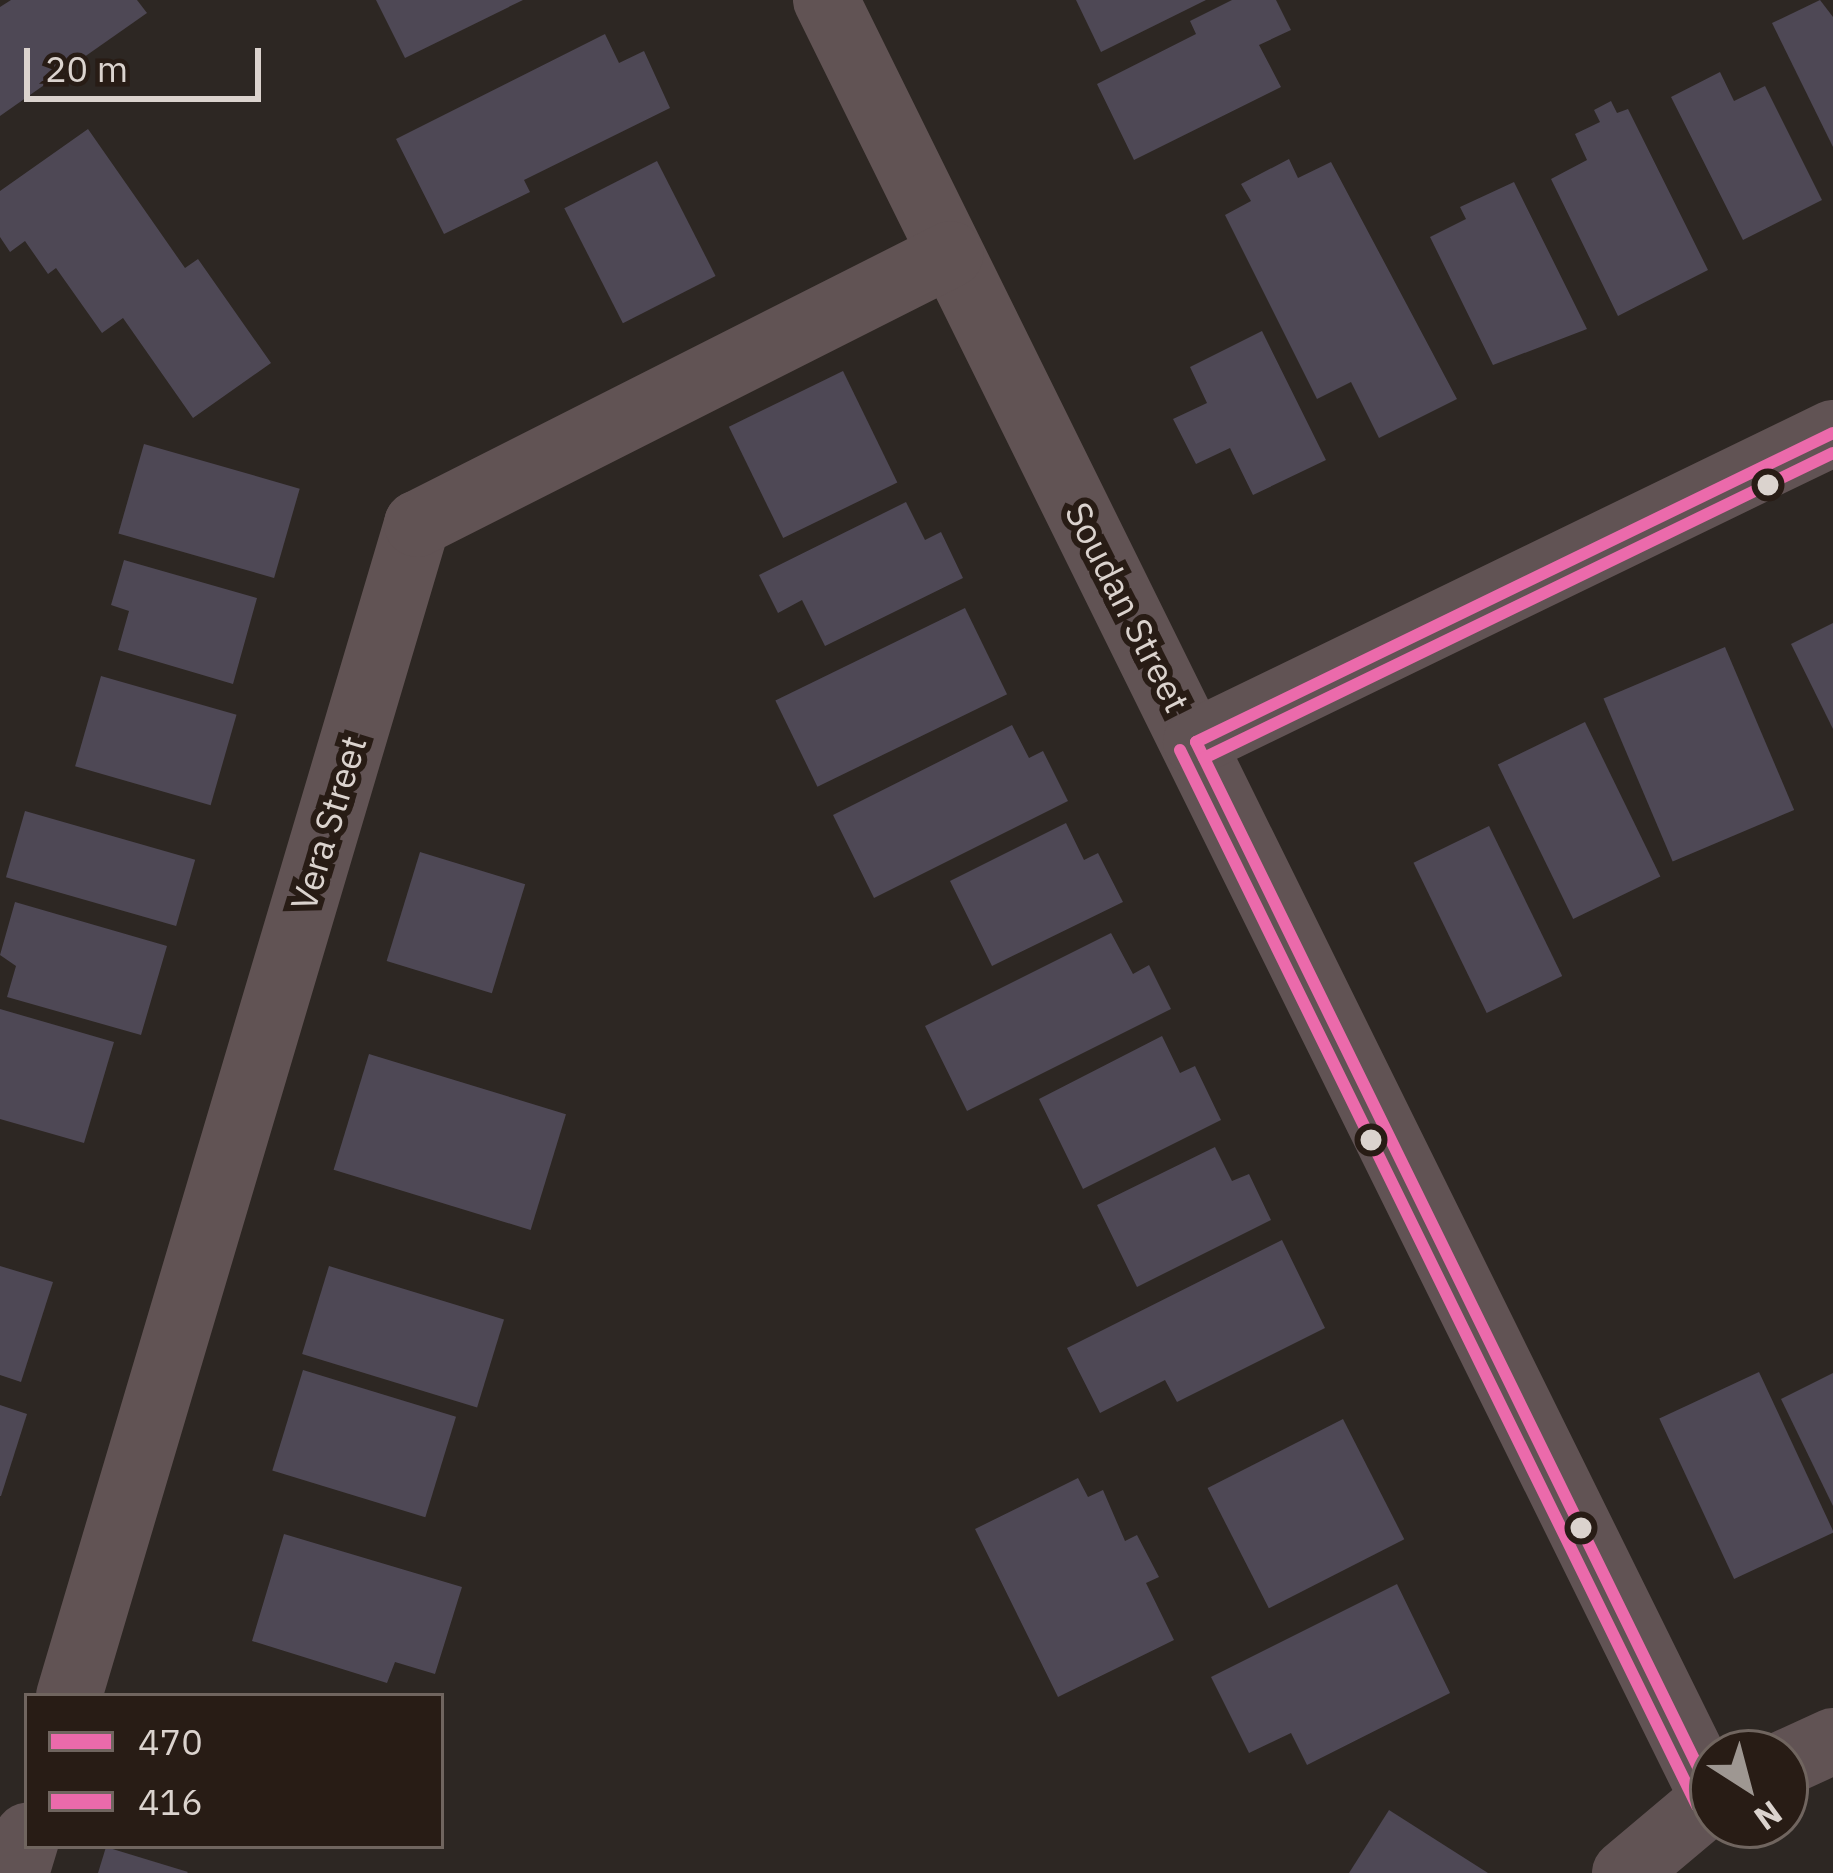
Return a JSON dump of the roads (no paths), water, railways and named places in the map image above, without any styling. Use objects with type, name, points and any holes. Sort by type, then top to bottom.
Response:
[{"type":"street","name":"Soudan Street","points":[[826,0],[1196,742],[1689,1750]]},
{"type":"street","name":"Vera Street","points":[[70,1693],[417,524],[951,254]]},
{"type":"street","points":[[1196,742],[1833,433]]},
{"type":"street","points":[[1625,1873],[1689,1819]]}]
